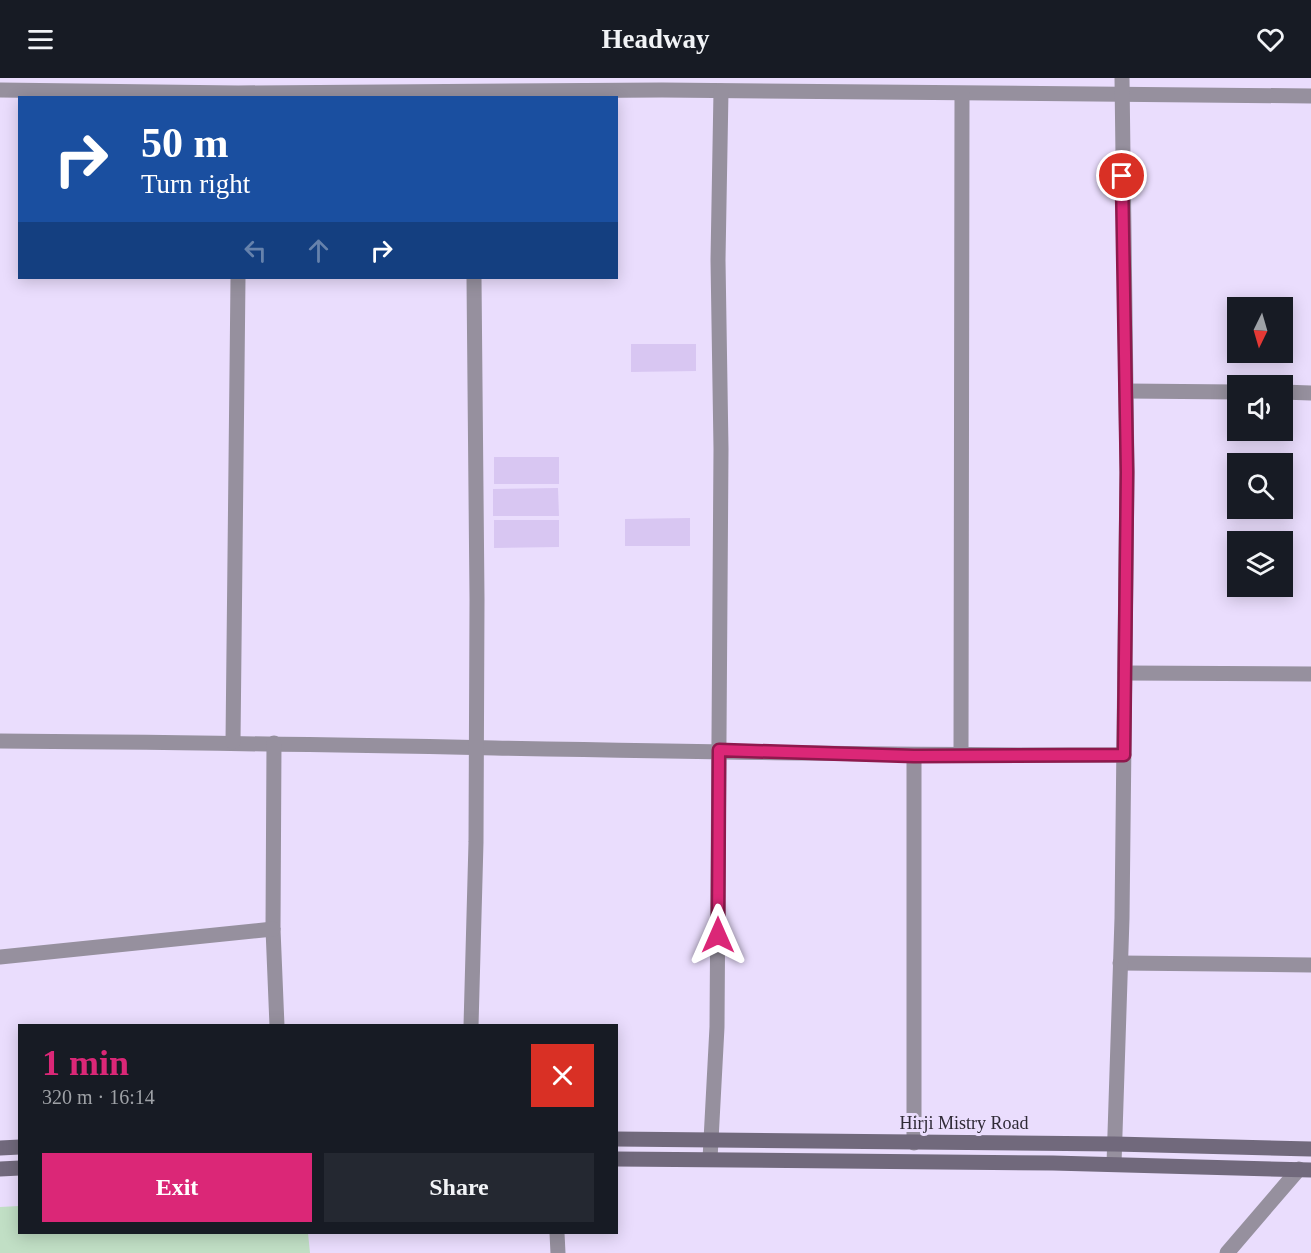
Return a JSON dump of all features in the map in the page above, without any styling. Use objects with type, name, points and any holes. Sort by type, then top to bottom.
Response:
[{"type":"main road","name":"Hirji Mistry Road","points":[[618,1139],[1115,1144],[1311,1149]]},
{"type":"main road","points":[[0,1148],[18,1148]]},
{"type":"main road","points":[[618,1159],[1114,1164],[1305,1170]]},
{"type":"main road","points":[[0,1169],[18,1168]]},
{"type":"street","points":[[1114,1164],[1125,673],[1126,392],[1122,78]]},
{"type":"street","points":[[0,90],[53,84],[238,95],[403,85],[476,95],[721,91],[1311,96]]},
{"type":"street","points":[[710,1160],[717,1028],[721,449],[718,260],[721,91]]},
{"type":"street","points":[[960,755],[962,94]]},
{"type":"street","points":[[233,742],[238,279]]},
{"type":"street","points":[[471,1024],[476,842],[477,599],[474,279]]},
{"type":"street","points":[[1126,392],[1227,392]]},
{"type":"street","points":[[1293,392],[1311,393]]},
{"type":"street","points":[[1125,673],[1311,674]]},
{"type":"street","points":[[0,741],[233,742],[475,748],[719,750],[914,756],[1124,755]]},
{"type":"street","points":[[274,744],[273,929],[277,1024]]},
{"type":"street","points":[[914,756],[914,1143]]},
{"type":"street","points":[[0,957],[273,929]]},
{"type":"street","points":[[1120,963],[1311,965]]},
{"type":"street","points":[[1227,1253],[1305,1170]]},
{"type":"street","points":[[557,1234],[558,1253]]},
{"type":"green space","points":[[18,1206],[18,1234],[308,1234],[310,1253],[0,1253],[0,1207]]},
{"type":"building","points":[[631,344],[696,344],[696,371],[631,372]]},
{"type":"building","points":[[494,457],[559,457],[559,484],[494,484]]},
{"type":"building","points":[[558,488],[559,516],[493,516],[493,489]]},
{"type":"building","points":[[690,518],[690,546],[625,546],[625,519]]},
{"type":"building","points":[[494,520],[559,520],[559,547],[494,548]]},
{"type":"route","points":[[718,935],[719,750],[914,756],[1124,755],[1127,472],[1122,176]]}]
